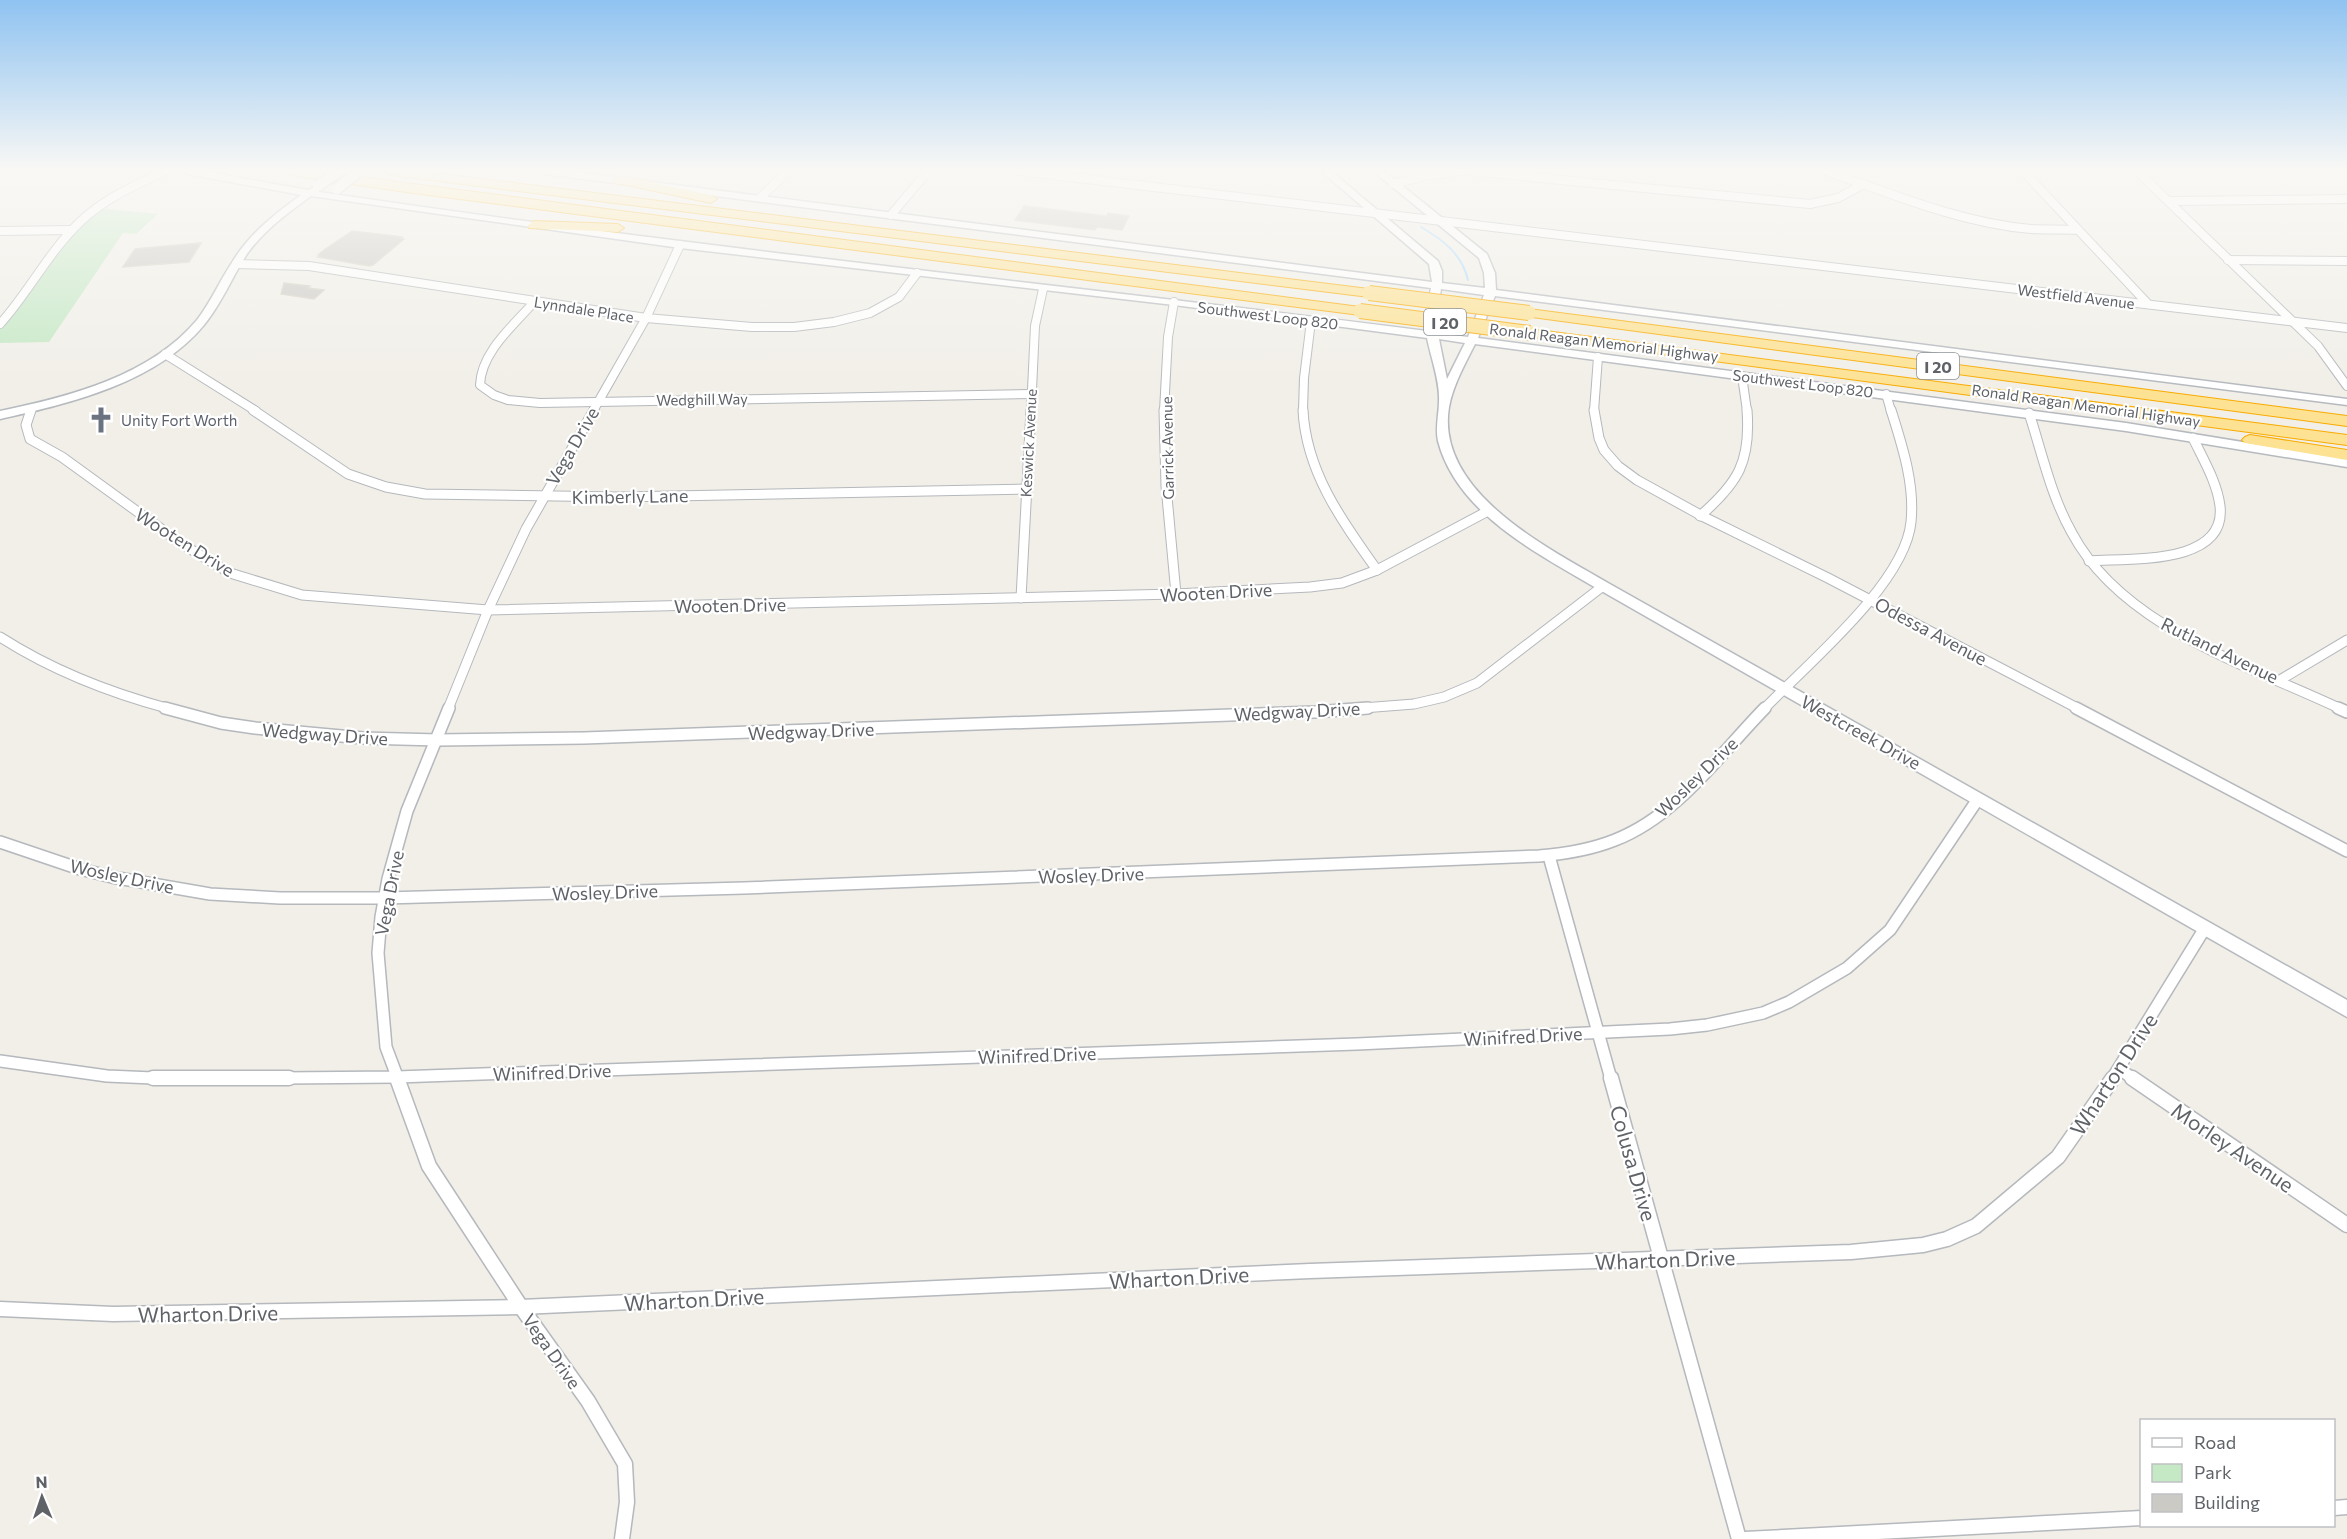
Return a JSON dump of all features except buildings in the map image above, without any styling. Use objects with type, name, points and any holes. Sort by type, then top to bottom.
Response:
[{"type":"highway","points":[[747,243],[1051,278],[1096,276]]},
{"type":"highway","name":"Ronald Reagan Memorial Highway","points":[[836,243],[2347,440]]},
{"type":"highway","name":"Ronald Reagan Memorial Highway","points":[[969,243],[1529,313],[2347,421]]},
{"type":"highway","points":[[1027,243],[1050,246],[1075,256]]},
{"type":"highway","points":[[1994,393],[2038,407],[2347,455]]},
{"type":"highway","points":[[2176,398],[2232,397],[2347,410]]},
{"type":"main road","points":[[0,415],[31,409],[105,385],[165,354],[201,323],[251,243]]},
{"type":"main road","name":"Southwest Loop 820","points":[[664,243],[1043,289],[1174,302],[1886,394],[2029,413],[2347,463]]},
{"type":"main road","points":[[1108,243],[2347,402]]},
{"type":"main road","points":[[1411,243],[1434,263],[1439,275],[1438,285]]},
{"type":"main road","points":[[1467,243],[1483,256],[1491,270],[1492,292]]},
{"type":"main road","name":"Westcreek Drive","points":[[1438,285],[1431,307],[1433,336],[1445,400]]},
{"type":"main road","name":"Westcreek Drive","points":[[1492,292],[1442,411],[1443,443],[1461,478],[1488,511],[1526,540],[1603,585],[2347,1009]]},
{"type":"street","points":[[0,324],[20,303],[63,243]]},
{"type":"street","name":"Westfield Avenue","points":[[1626,243],[2347,328]]},
{"type":"street","points":[[2090,243],[2148,304]]},
{"type":"street","points":[[2211,243],[2318,346],[2347,386]]},
{"type":"street","name":"Vega Drive","points":[[622,1539],[627,1502],[625,1464],[588,1401],[521,1307],[429,1166],[386,1047],[379,980],[379,944],[385,898],[407,811],[438,740],[488,610],[543,497],[646,318],[680,245]]},
{"type":"street","points":[[2228,260],[2347,261]]},
{"type":"street","name":"Lynndale Place","points":[[236,264],[309,266],[646,318],[728,327],[784,328],[852,319],[893,301],[912,282],[916,273]]},
{"type":"street","name":"Keswick Avenue","points":[[1021,598],[1030,394],[1035,326],[1043,289]]},
{"type":"street","name":"Wedghill Way","points":[[534,302],[488,358],[479,374],[480,385],[493,396],[518,402],[1030,394]]},
{"type":"street","name":"Garrick Avenue","points":[[1174,302],[1169,328],[1164,461],[1176,594]]},
{"type":"street","points":[[1311,321],[1304,363],[1302,409],[1305,438],[1320,479],[1344,523],[1377,570]]},
{"type":"street","name":"Kimberly Lane","points":[[165,354],[220,387],[313,452],[364,481],[425,494],[543,497],[1026,489]]},
{"type":"street","name":"Odessa Avenue","points":[[1598,357],[1593,408],[1597,435],[1607,455],[1633,477],[1700,516],[1757,541],[2347,851]]},
{"type":"street","points":[[1700,516],[1731,486],[1748,447],[1749,422],[1742,376]]},
{"type":"street","name":"Wosley Drive","points":[[0,842],[80,869],[210,894],[270,898],[385,898],[744,888],[1549,856],[1609,843],[1651,820],[1675,802],[1869,599],[1894,568],[1911,523],[1910,491],[1896,426],[1886,394]]},
{"type":"street","name":"Wooten Drive","points":[[31,409],[26,425],[30,439],[62,457],[136,513],[230,573],[302,595],[356,601],[488,610],[1176,594],[1310,587],[1342,583],[1377,570],[1457,525],[1488,511]]},
{"type":"street","name":"Rutland Avenue","points":[[2029,413],[2072,535],[2089,561],[2110,584],[2152,616],[2217,653],[2347,712]]},
{"type":"street","points":[[2089,561],[2178,554],[2191,552],[2208,543],[2219,528],[2221,506],[2219,493],[2193,438]]},
{"type":"street","name":"Wedgway Drive","points":[[0,637],[25,653],[115,694],[221,723],[255,729],[363,738],[438,740],[584,738],[934,727],[1315,712],[1414,704],[1444,697],[1477,683],[1603,585]]},
{"type":"street","points":[[2280,680],[2347,640]]},
{"type":"street","name":"Winifred Drive","points":[[0,1061],[107,1076],[164,1079],[397,1077],[1309,1045],[1598,1033],[1707,1025],[1763,1013],[1789,1002],[1847,968],[1890,930],[1978,799]]},
{"type":"street","name":"Colusa Drive","points":[[1549,856],[1739,1539]]},
{"type":"street","name":"Wharton Drive","points":[[0,1309],[113,1314],[521,1307],[1298,1272],[1851,1252],[1923,1245],[1947,1239],[1976,1226],[2058,1157],[2119,1069],[2205,928]]},
{"type":"street","name":"Morley Avenue","points":[[2119,1069],[2347,1225]]},
{"type":"street","points":[[1745,1539],[2140,1518]]},
{"type":"green space","points":[[62,243],[116,243],[49,342],[0,343],[0,324]]},
{"type":"waterway","points":[[1444,243],[1456,255],[1468,280]]},
{"type":"place","name":"Unity Fort Worth","points":[[101,420]]}]
